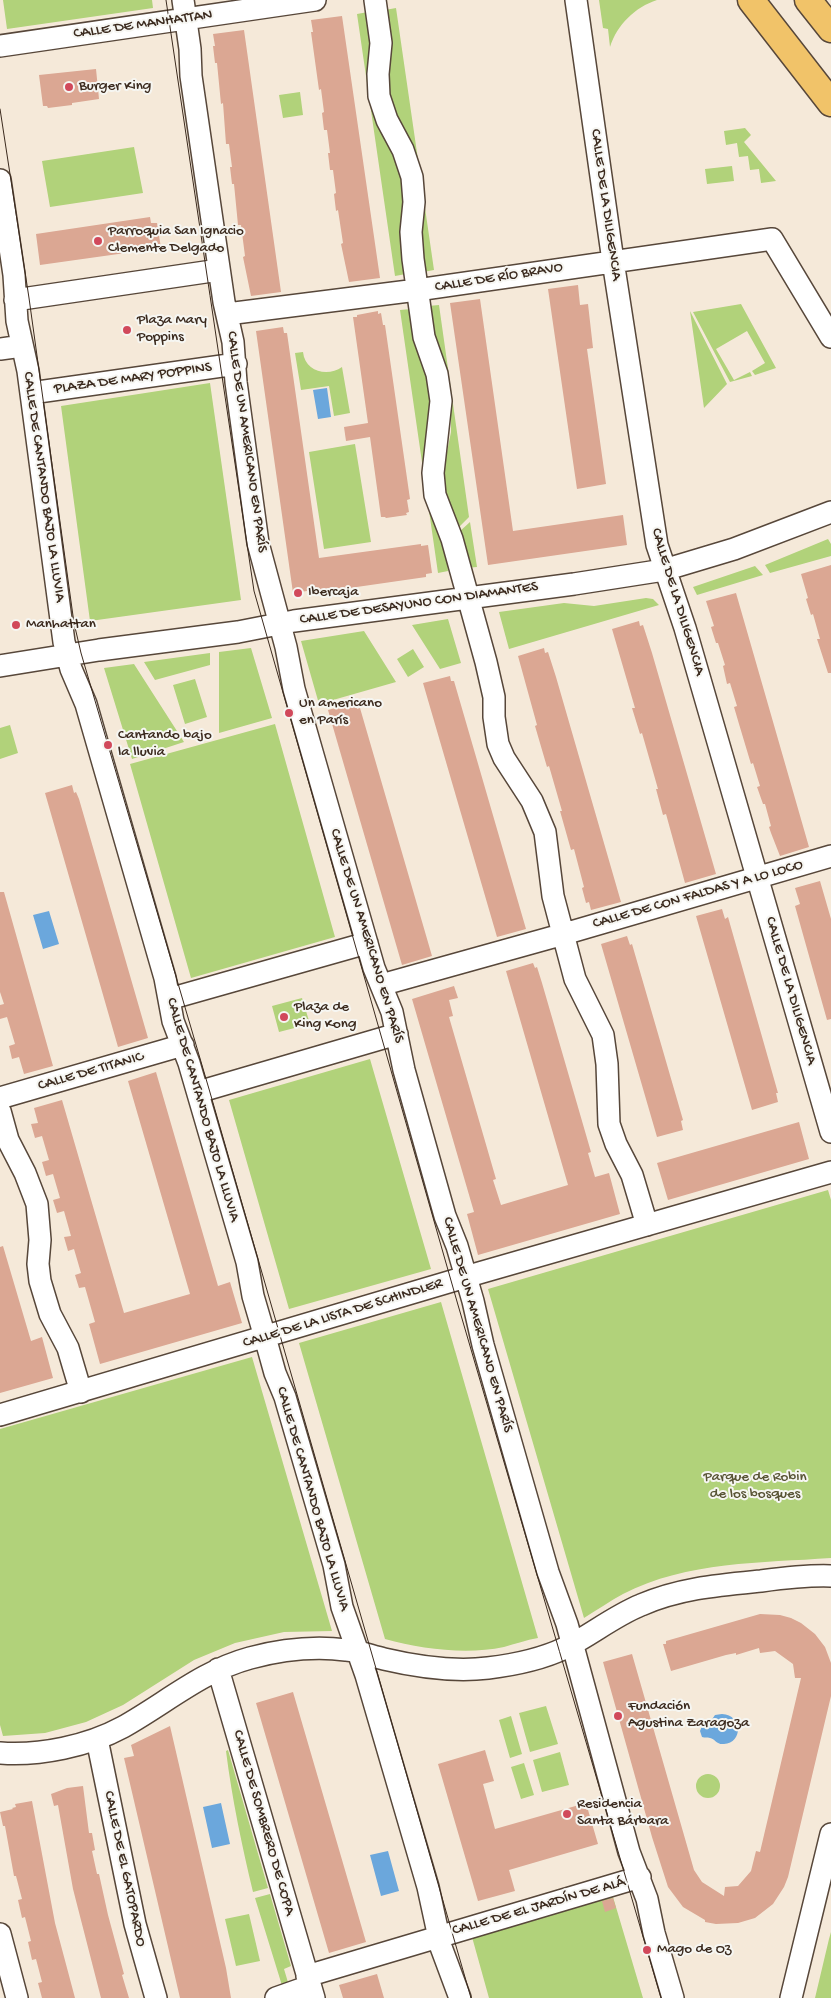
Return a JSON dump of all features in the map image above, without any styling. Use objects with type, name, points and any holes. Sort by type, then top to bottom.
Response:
[{"type":"main road","points":[[751,0],[831,104]]},
{"type":"main road","points":[[808,0],[831,29]]},
{"type":"street","name":"CALLE DE MANHATTAN","points":[[0,46],[184,9],[315,0]]},
{"type":"street","points":[[375,0],[381,43],[379,96],[387,120],[403,150],[414,190],[411,245],[424,337],[437,374],[441,400],[433,473],[435,495],[452,539],[492,685],[498,744],[504,758],[532,801],[543,825],[553,896],[575,979],[603,1035],[607,1064],[607,1112],[612,1134],[632,1175],[647,1225]]},
{"type":"street","name":"CALLE DE LA DILIGENCIA","points":[[576,0],[613,261],[656,537],[664,570],[685,628],[831,1132]]},
{"type":"street","name":"CALLE DE UN AMERICANO EN PARÍS","points":[[184,9],[190,49],[191,76],[219,270],[226,314],[234,342],[236,382],[258,544],[302,717],[367,943],[392,1012],[404,1070],[445,1216],[457,1246],[483,1345],[548,1572],[565,1618],[630,1852],[640,1877],[672,1998]]},
{"type":"street","name":"CALLE DE CANTANDO BAJO LA LLUVIA","points":[[0,180],[14,275],[18,327],[31,393],[57,578],[62,631],[67,655],[86,704],[162,969],[173,1020],[198,1092],[248,1267],[264,1337],[275,1373],[288,1404],[334,1565],[342,1607],[358,1652],[428,1887],[438,1936],[460,1998]]},
{"type":"street","name":"CALLE DE RÍO BRAVO","points":[[226,314],[417,290],[772,239],[831,337]]},
{"type":"street","points":[[15,300],[219,270]]},
{"type":"street","points":[[0,349],[22,346]]},
{"type":"street","name":"PLAZA DE MARY POPPINS","points":[[31,393],[236,364]]},
{"type":"street","name":"CALLE DE DESAYUNO CON DIAMANTES","points":[[0,666],[238,632],[279,624],[664,570],[734,549],[831,512]]},
{"type":"street","name":"CALLE DE CON FALDAS Y A LO LOCO","points":[[564,934],[831,856]]},
{"type":"street","points":[[381,985],[564,934]]},
{"type":"street","points":[[169,999],[367,943]]},
{"type":"street","points":[[198,1092],[397,1034]]},
{"type":"street","name":"CALLE DE TITANIC","points":[[0,1098],[183,1045]]},
{"type":"street","points":[[0,1111],[8,1140],[25,1173],[37,1204],[40,1223],[40,1281],[50,1314],[68,1348],[80,1392]]},
{"type":"street","name":"CALLE DE LA LISTA DE SCHINDLER","points":[[0,1415],[831,1172]]},
{"type":"street","points":[[0,1753],[33,1752],[66,1747],[97,1739],[123,1727],[187,1686],[218,1669],[250,1658],[294,1650],[331,1649],[358,1652],[423,1666],[466,1669],[491,1668],[552,1653],[572,1644],[625,1612],[676,1592],[739,1583],[831,1576]]},
{"type":"street","name":"CALLE DE SOMBRERO DE COPA","points":[[218,1669],[310,1987]]},
{"type":"street","name":"CALLE DE EL GATOPARDO","points":[[97,1739],[134,1924],[156,1998]]},
{"type":"street","points":[[791,1998],[831,1834]]},
{"type":"street","name":"CALLE DE EL JARDÍN DE ALÁ","points":[[276,1998],[310,1987],[438,1936],[461,1932],[640,1877]]},
{"type":"street","points":[[0,1934],[17,1998]]},
{"type":"green space","points":[[3,0],[152,0],[153,8],[7,29]]},
{"type":"green space","points":[[599,0],[657,0],[641,7],[622,24],[610,47],[608,29],[603,28]]},
{"type":"green space","points":[[396,8],[434,270],[423,272],[388,98],[385,10]]},
{"type":"green space","points":[[368,12],[394,154],[403,187],[406,274],[395,276],[357,14]]},
{"type":"green space","points":[[300,92],[303,115],[283,118],[279,95]]},
{"type":"green space","points":[[745,128],[751,135],[744,142],[776,181],[761,183],[759,169],[750,170],[748,156],[739,157],[737,143],[726,145],[724,131]]},
{"type":"green space","points":[[134,147],[143,193],[50,207],[42,161]]},
{"type":"green space","points":[[732,166],[734,181],[707,184],[705,169]]},
{"type":"green space","points":[[741,304],[776,368],[755,375],[752,371],[765,363],[747,331],[716,349],[734,380],[750,372],[752,376],[730,382],[693,312]]},
{"type":"green space","points":[[439,305],[469,517],[457,529],[446,497],[443,472],[451,432],[451,396],[437,350],[428,306]]},
{"type":"green space","points":[[411,309],[429,378],[448,571],[438,573],[400,310]]},
{"type":"green space","points":[[690,311],[727,384],[704,408]]},
{"type":"green space","points":[[303,352],[308,364],[318,371],[330,372],[342,367],[350,413],[334,416],[329,386],[301,390],[295,353]]},
{"type":"green space","points":[[210,383],[241,600],[90,621],[61,406]]},
{"type":"green space","points":[[355,444],[371,542],[324,549],[309,452]]},
{"type":"green space","points":[[470,522],[477,567],[465,568],[459,532]]},
{"type":"green space","points":[[828,539],[831,544],[831,556],[770,573],[765,565]]},
{"type":"green space","points":[[755,566],[763,575],[697,595],[693,587]]},
{"type":"green space","points":[[646,598],[653,599],[659,605],[509,649],[499,612],[564,603],[594,606]]},
{"type":"green space","points":[[448,619],[461,663],[440,669],[412,625]]},
{"type":"green space","points":[[364,631],[396,682],[319,704],[301,641]]},
{"type":"green space","points":[[251,648],[272,718],[219,733],[219,652]]},
{"type":"green space","points":[[413,649],[424,667],[408,677],[397,659]]},
{"type":"green space","points":[[210,653],[210,665],[155,680],[144,662]]},
{"type":"green space","points":[[134,664],[184,742],[132,759],[104,668]]},
{"type":"green space","points":[[195,679],[207,717],[185,724],[173,685]]},
{"type":"green space","points":[[275,724],[335,937],[191,978],[130,764]]},
{"type":"green space","points":[[10,725],[18,753],[0,759],[0,728]]},
{"type":"green space","points":[[302,998],[310,1024],[279,1032],[272,1006]]},
{"type":"green space","points":[[370,1059],[431,1269],[289,1309],[229,1100]]},
{"type":"green space","name":"Parque de Robin de los bosques","points":[[828,1190],[831,1200],[831,1558],[752,1563],[699,1569],[673,1575],[647,1583],[623,1594],[584,1618],[488,1289]]},
{"type":"green space","points":[[441,1302],[538,1638],[504,1647],[475,1651],[444,1650],[414,1646],[385,1639],[299,1343]]},
{"type":"green space","points":[[252,1357],[332,1631],[284,1632],[235,1643],[194,1660],[123,1705],[86,1722],[45,1733],[3,1736],[0,1725],[0,1429]]},
{"type":"green space","points":[[546,1706],[558,1744],[530,1752],[519,1713]]},
{"type":"green space","points":[[511,1716],[522,1754],[510,1758],[499,1720]]},
{"type":"green space","points":[[228,1750],[268,1888],[253,1892],[234,1805],[226,1751]]},
{"type":"green space","points":[[560,1752],[569,1785],[542,1792],[533,1760]]},
{"type":"green space","points":[[524,1763],[534,1795],[521,1799],[511,1767]]},
{"type":"green space","points":[[708,1774],[716,1778],[720,1786],[716,1794],[708,1798],[700,1794],[696,1786],[700,1778]]},
{"type":"green space","points":[[270,1894],[291,1966],[284,1969],[290,1989],[284,1992],[255,1898]]},
{"type":"green space","points":[[613,1897],[643,1998],[489,1998],[472,1937]]},
{"type":"green space","points":[[249,1914],[260,1961],[236,1966],[225,1919]]},
{"type":"green space","points":[[831,1932],[831,1998],[815,1998],[829,1939]]},
{"type":"water","points":[[327,388],[331,417],[318,419],[313,390]]},
{"type":"water","points":[[49,911],[59,944],[43,949],[33,915]]},
{"type":"water","points":[[722,1714],[734,1719],[737,1724],[738,1729],[735,1739],[722,1744],[702,1737],[700,1731],[702,1726],[708,1725],[715,1715]]},
{"type":"water","points":[[221,1803],[230,1844],[212,1848],[203,1807]]},
{"type":"water","points":[[388,1851],[399,1891],[381,1896],[370,1855]]},
{"type":"building","points":[[342,16],[380,278],[349,282],[341,244],[343,243],[338,210],[336,211],[333,170],[330,170],[327,130],[324,130],[321,89],[319,90],[311,32],[313,32],[311,20]]},
{"type":"building","points":[[244,30],[281,292],[251,296],[243,257],[245,256],[241,225],[238,225],[234,184],[232,184],[230,167],[232,167],[229,144],[226,144],[223,103],[221,104],[217,63],[215,63],[213,46],[215,46],[213,34]]},
{"type":"building","name":"Burger King","points":[[96,69],[99,99],[48,108],[43,106],[39,75]]},
{"type":"building","name":"Parroquia San Ignacio Clemente Delgado","points":[[150,217],[151,223],[157,223],[161,248],[40,265],[36,234]]},
{"type":"building","points":[[578,285],[580,305],[588,304],[593,348],[587,349],[606,484],[577,489],[548,289]]},
{"type":"building","points":[[480,299],[513,531],[623,515],[627,545],[488,565],[450,303]]},
{"type":"building","points":[[378,311],[378,314],[381,313],[383,325],[385,325],[410,499],[407,500],[409,512],[406,513],[407,515],[386,518],[381,517],[370,437],[346,441],[344,427],[368,423],[353,317]]},
{"type":"building","points":[[283,327],[284,333],[287,333],[319,558],[421,544],[421,546],[428,545],[432,573],[426,574],[426,577],[315,593],[314,590],[293,593],[256,331]]},
{"type":"building","points":[[831,565],[831,673],[828,673],[817,639],[820,639],[813,614],[811,615],[806,599],[808,598],[801,574]]},
{"type":"building","points":[[736,593],[809,847],[780,856],[769,827],[771,826],[765,804],[763,804],[757,787],[760,786],[753,763],[751,764],[734,707],[737,706],[730,683],[727,684],[723,666],[725,665],[711,627],[714,626],[706,601]]},
{"type":"building","points":[[639,621],[640,626],[643,625],[652,653],[716,874],[685,883],[666,814],[663,815],[656,789],[658,789],[642,733],[640,734],[632,708],[635,708],[612,629]]},
{"type":"building","points":[[544,648],[545,653],[548,652],[556,677],[621,902],[591,910],[589,902],[586,903],[582,888],[584,887],[574,849],[571,850],[549,766],[547,767],[535,726],[537,725],[518,656]]},
{"type":"building","points":[[450,676],[451,681],[454,681],[526,929],[497,937],[423,683]]},
{"type":"building","points":[[355,703],[357,709],[360,708],[432,956],[402,965],[328,710]]},
{"type":"building","points":[[72,785],[74,793],[76,792],[79,799],[148,1038],[118,1047],[45,793]]},
{"type":"building","points":[[820,881],[831,919],[831,1019],[827,1020],[795,906],[800,904],[795,888]]},
{"type":"building","points":[[0,892],[4,892],[53,1066],[24,1074],[19,1057],[12,1059],[9,1046],[15,1044],[7,1017],[0,1019],[0,1005],[4,1004],[0,992]]},
{"type":"building","points":[[722,909],[725,919],[728,917],[778,1093],[776,1093],[778,1102],[752,1110],[696,916]]},
{"type":"building","points":[[627,936],[630,945],[632,944],[683,1120],[681,1121],[683,1130],[657,1137],[601,944]]},
{"type":"building","points":[[533,963],[535,968],[537,967],[542,983],[591,1152],[588,1153],[595,1177],[609,1173],[620,1214],[478,1255],[467,1214],[474,1212],[412,999],[454,986],[458,998],[449,1000],[453,1016],[449,1017],[496,1179],[493,1180],[501,1205],[568,1185],[506,971]]},
{"type":"building","points":[[156,1072],[218,1286],[230,1282],[242,1323],[100,1364],[89,1324],[95,1322],[85,1287],[79,1288],[75,1275],[81,1273],[74,1249],[68,1251],[64,1237],[71,1236],[64,1211],[57,1213],[53,1200],[60,1198],[53,1174],[46,1176],[42,1162],[49,1160],[42,1136],[35,1138],[31,1124],[38,1123],[34,1108],[62,1100],[124,1313],[190,1294],[128,1081]]},
{"type":"building","points":[[799,1122],[809,1159],[668,1200],[657,1163]]},
{"type":"building","points":[[3,1246],[31,1341],[42,1337],[53,1378],[0,1393],[0,1247]]},
{"type":"building","points":[[760,1614],[780,1615],[791,1618],[815,1634],[825,1647],[831,1663],[831,1696],[784,1887],[773,1904],[755,1918],[738,1923],[716,1924],[705,1922],[705,1920],[683,1907],[668,1887],[603,1662],[632,1654],[694,1870],[702,1882],[724,1896],[725,1887],[738,1886],[751,1871],[756,1851],[760,1852],[801,1678],[795,1678],[793,1664],[775,1651],[760,1653],[759,1648],[736,1655],[736,1653],[726,1655],[671,1671],[663,1644],[666,1644],[666,1641]]},
{"type":"building","points":[[293,1692],[366,1942],[329,1953],[256,1703]]},
{"type":"building","points":[[170,1726],[226,1968],[231,1998],[180,1998],[124,1758],[134,1756],[131,1745]]},
{"type":"building","name":"Residencia Santa Bárbara","points":[[485,1750],[494,1781],[483,1784],[495,1829],[586,1803],[598,1844],[509,1870],[515,1891],[478,1901],[438,1764]]},
{"type":"building","points":[[83,1786],[89,1833],[92,1833],[95,1850],[92,1851],[129,1998],[101,1998],[73,1889],[58,1805],[54,1806],[51,1794],[67,1788]]},
{"type":"building","points":[[32,1801],[55,1923],[75,1998],[42,1998],[38,1983],[42,1982],[36,1959],[32,1960],[28,1942],[31,1941],[25,1917],[22,1918],[18,1900],[22,1899],[16,1876],[14,1876],[5,1826],[3,1826],[0,1812],[13,1809],[16,1807],[15,1804]]},
{"type":"building","points":[[613,1898],[616,1908],[605,1912],[602,1901]]},
{"type":"building","points":[[377,1974],[384,1998],[343,1998],[339,1985]]},
{"type":"tram line","points":[[166,0],[254,591],[458,1305],[661,1998]]},
{"type":"tram line","points":[[0,109],[29,298],[74,623],[81,653],[209,1089],[471,1998]]},
{"type":"place","name":"Burger King","points":[[69,87]]},
{"type":"place","name":"Parroquia San Ignacio Clemente Delgado","points":[[98,241]]},
{"type":"place","name":"Plaza Mary Poppins","points":[[127,330]]},
{"type":"place","name":"Ibercaja","points":[[298,593]]},
{"type":"place","name":"Manhattan","points":[[16,625]]},
{"type":"place","name":"Un americano en París","points":[[289,713]]},
{"type":"place","name":"Cantando bajo la lluvia","points":[[108,745]]},
{"type":"place","name":"Plaza de King Kong","points":[[284,1017]]},
{"type":"place","name":"Fundación Agustina Zaragoza","points":[[618,1716]]},
{"type":"place","name":"Residencia Santa Bárbara","points":[[567,1814]]},
{"type":"place","name":"Mago de Oz","points":[[647,1950]]}]
